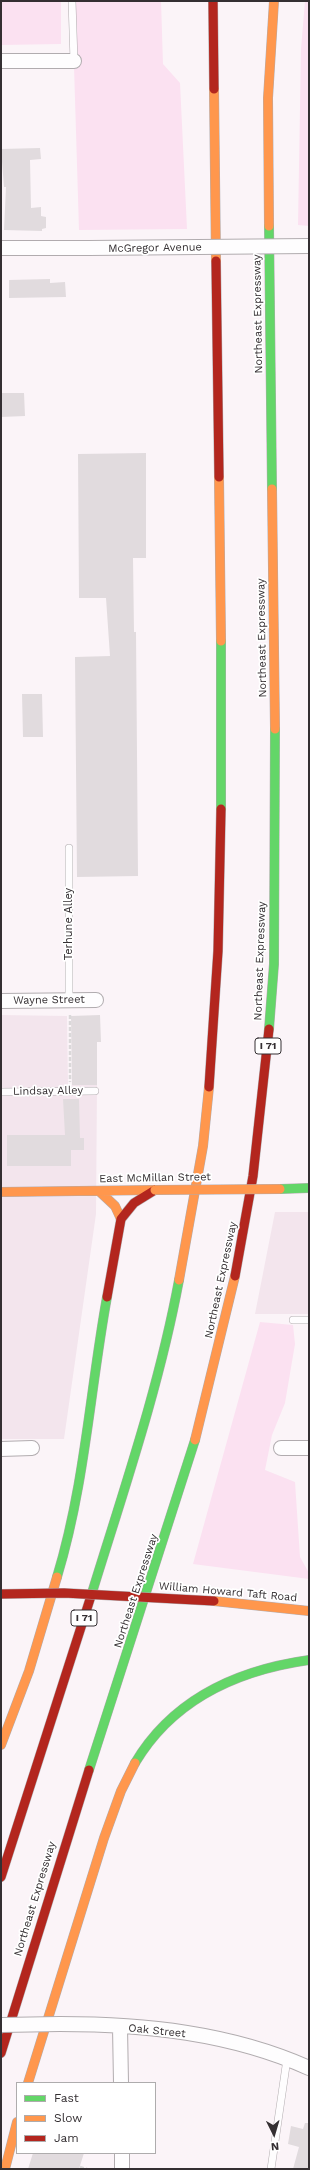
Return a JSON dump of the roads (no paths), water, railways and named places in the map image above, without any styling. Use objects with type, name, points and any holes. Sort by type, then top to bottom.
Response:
[{"type":"main road","name":"I 71","points":[[1,1877],[64,1685],[149,1407],[171,1322],[203,1146],[213,1044],[218,951],[222,755],[213,1]]},
{"type":"main road","name":"Northeast Expressway","points":[[1,2053],[65,1844],[184,1478],[205,1404],[231,1298],[253,1176],[268,1050],[274,956],[276,815],[268,98],[274,1]]},
{"type":"main road","name":"East McMillan Street","points":[[1,1192],[309,1188]]},
{"type":"main road","points":[[121,1219],[134,1204],[155,1190]]},
{"type":"main road","points":[[1,1745],[29,1671],[67,1544],[83,1464],[99,1350],[121,1219],[118,1208],[99,1191]]},
{"type":"main road","name":"William Howard Taft Road","points":[[1,1594],[64,1593],[214,1601],[309,1611]]},
{"type":"main road","points":[[28,2082],[71,1939],[102,1845],[132,1768],[143,1750],[175,1713],[223,1684],[251,1672],[287,1662],[309,1660]]},
{"type":"main road","points":[[5,2169],[16,2126]]},
{"type":"street","points":[[1,61],[74,61]]},
{"type":"street","name":"McGregor Avenue","points":[[1,248],[309,246]]},
{"type":"street","name":"Wayne Street","points":[[1,1000],[69,1006],[96,1000]]},
{"type":"street","points":[[1,1449],[32,1448]]},
{"type":"street","points":[[281,1448],[309,1448]]},
{"type":"street","name":"Oak Street","points":[[1,2025],[60,2024],[168,2030],[215,2038],[254,2048],[309,2068]]},
{"type":"street","points":[[120,2027],[121,2082]]},
{"type":"street","points":[[122,2154],[122,2169]]},
{"type":"lane","points":[[72,1],[74,61]]},
{"type":"lane","name":"Terhune Alley","points":[[69,848],[69,1006]]},
{"type":"lane","name":"Lindsay Alley","points":[[1,1092],[95,1091]]},
{"type":"lane","points":[[293,1320],[309,1320]]},
{"type":"lane","points":[[271,2169],[287,2059]]}]
